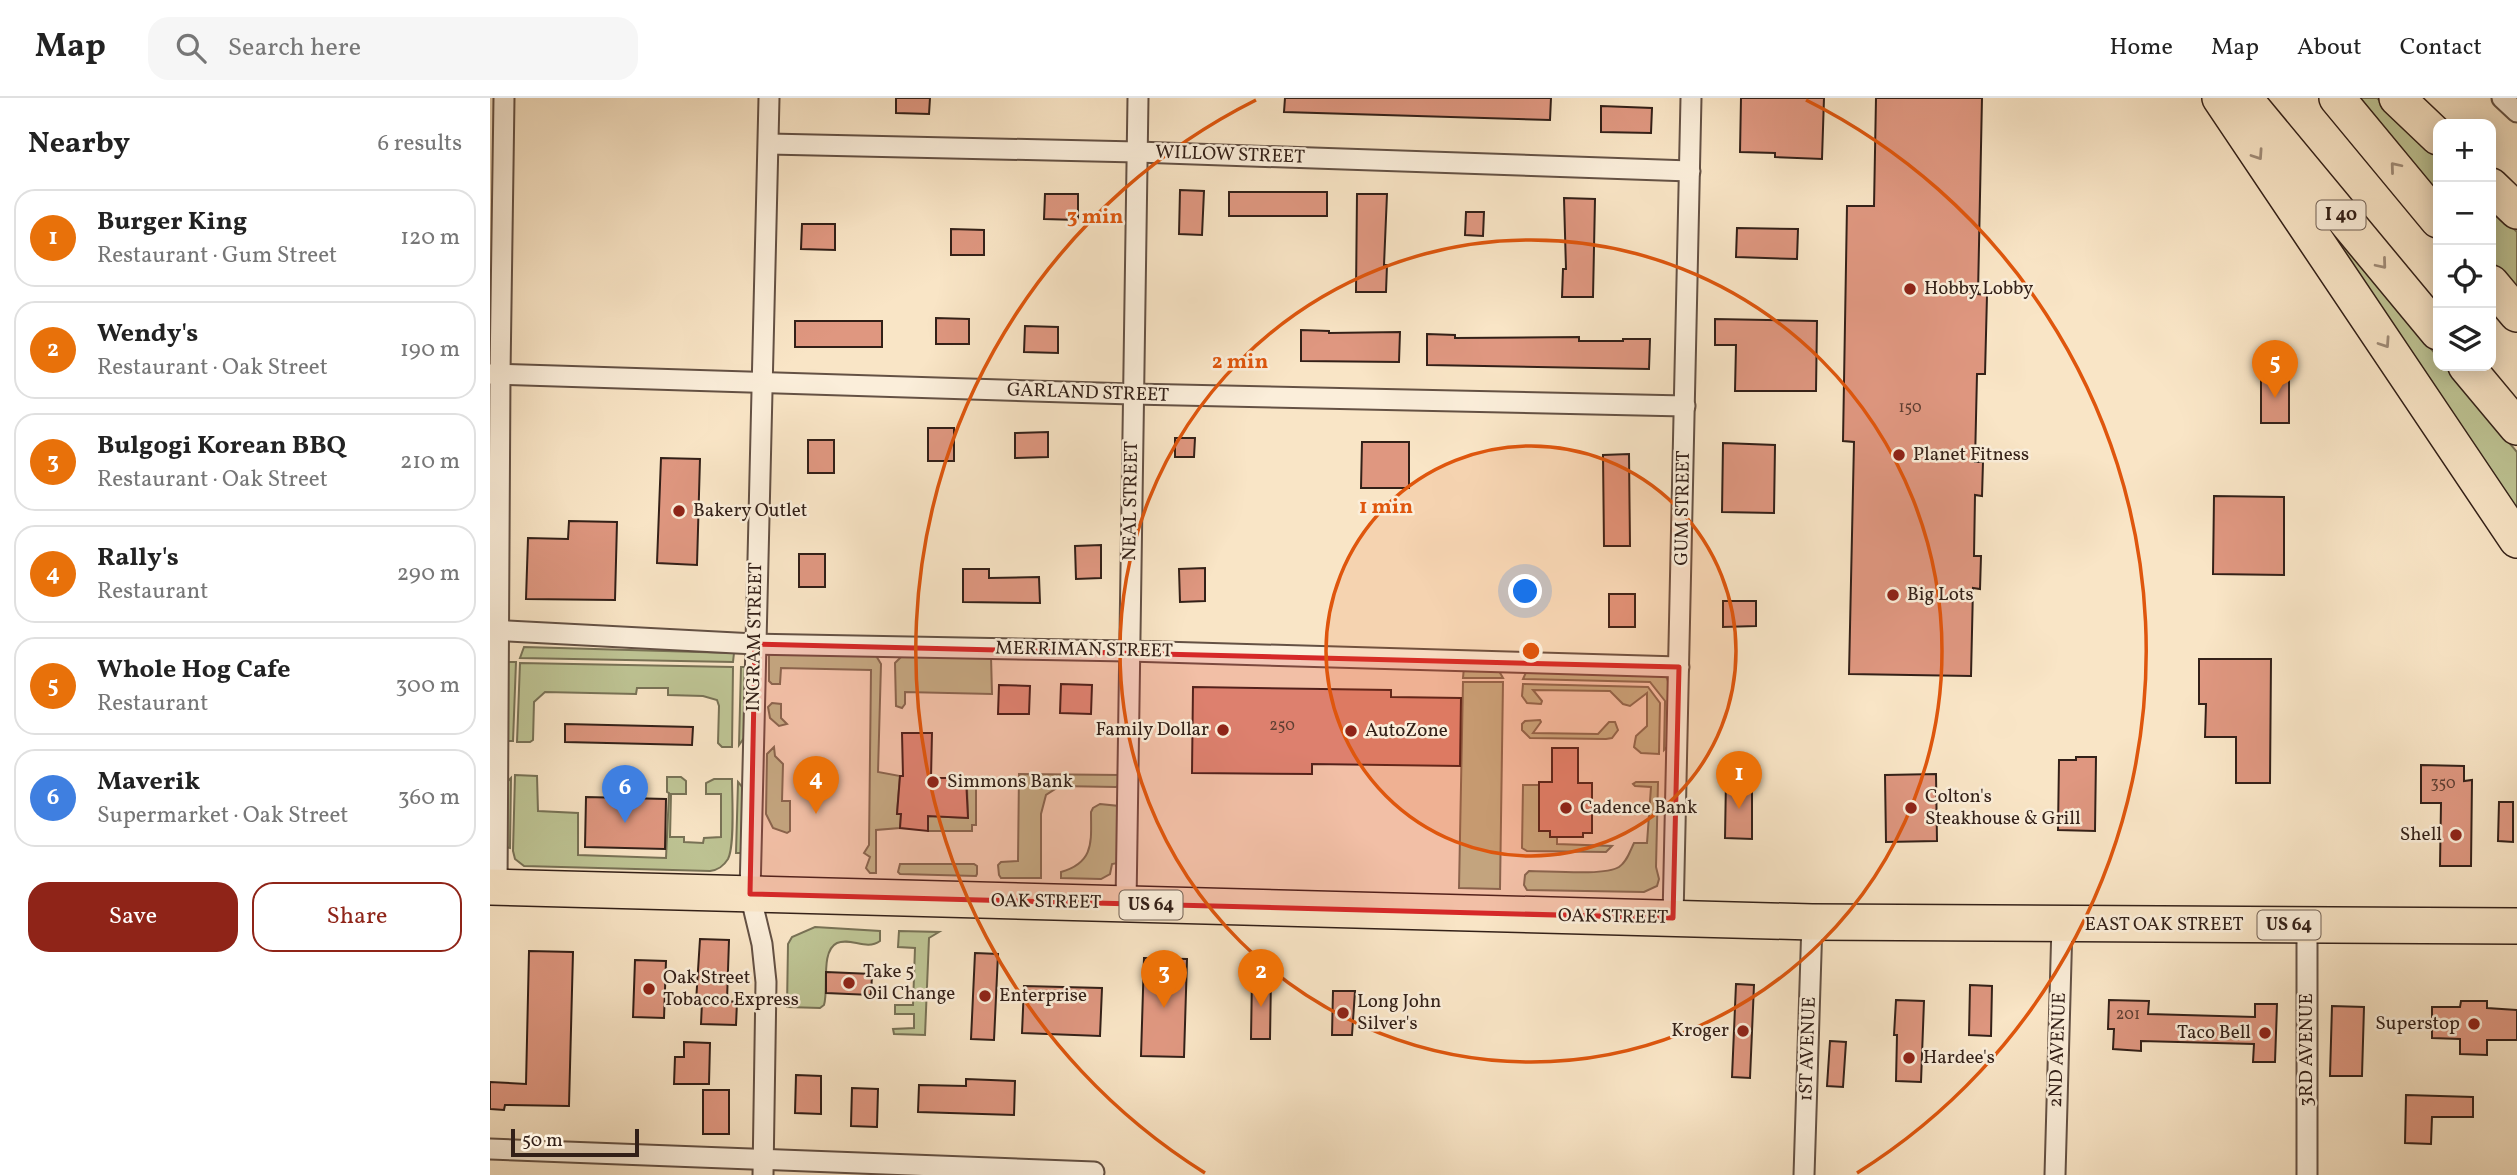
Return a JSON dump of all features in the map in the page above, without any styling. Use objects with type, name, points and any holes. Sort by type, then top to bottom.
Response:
[{"type":"highway","points":[[2220,98],[2517,540]]},
{"type":"highway","name":"I 40","points":[[2244,98],[2433,326]]},
{"type":"highway","points":[[2337,98],[2433,214]]},
{"type":"highway","points":[[2398,98],[2433,131]]},
{"type":"highway","points":[[2496,191],[2517,211]]},
{"type":"highway","points":[[2496,289],[2517,314]]},
{"type":"highway","points":[[2470,371],[2517,427]]},
{"type":"highway","name":"OAK STREET","points":[[494,888],[1812,922]]},
{"type":"highway","name":"EAST OAK STREET","points":[[1812,922],[2517,926]]},
{"type":"street","points":[[494,888],[495,374],[504,98]]},
{"type":"street","name":"INGRAM STREET","points":[[763,1168],[766,982],[762,944],[750,894],[769,98]]},
{"type":"street","name":"NEAL STREET","points":[[1126,904],[1138,98]]},
{"type":"street","name":"GUM STREET","points":[[1673,918],[1691,98]]},
{"type":"street","points":[[2502,98],[2517,112]]},
{"type":"street","name":"WILLOW STREET","points":[[769,144],[1137,152],[1690,171]]},
{"type":"street","name":"GARLAND STREET","points":[[495,374],[1132,394],[1685,405]]},
{"type":"street","name":"MERRIMAN STREET","points":[[495,631],[755,644],[1128,650],[1679,667]]},
{"type":"street","name":"1ST AVENUE","points":[[1804,1175],[1812,922]]},
{"type":"street","name":"2ND AVENUE","points":[[2055,1175],[2062,925]]},
{"type":"street","name":"3RD AVENUE","points":[[2307,925],[2307,1175]]},
{"type":"street","points":[[490,1149],[763,1168],[1093,1173]]},
{"type":"highlighted area","points":[[755,644],[1679,667],[1673,918],[750,894]]},
{"type":"green space","points":[[2355,98],[2377,98],[2433,151],[2433,191]]},
{"type":"green space","points":[[2282,171],[2433,351],[2433,371],[2449,371],[2517,452],[2517,522]]},
{"type":"green space","points":[[2496,211],[2517,232],[2517,291],[2496,266]]},
{"type":"green space","points":[[524,647],[734,653],[733,662],[520,658]]},
{"type":"green space","points":[[769,654],[875,654],[881,664],[878,772],[900,776],[897,813],[901,814],[900,828],[876,830],[876,873],[870,873],[866,868],[870,857],[864,853],[869,845],[871,670],[781,668],[780,684],[772,684],[769,681]]},
{"type":"green space","points":[[903,655],[991,656],[992,694],[905,692],[905,704],[902,708],[896,706],[895,663]]},
{"type":"green space","points":[[508,662],[516,662],[513,741],[507,741]]},
{"type":"green space","points":[[520,663],[733,667],[732,747],[722,747],[718,743],[717,700],[703,696],[668,695],[668,688],[637,688],[636,694],[545,692],[534,702],[533,740],[517,742]]},
{"type":"green space","points":[[741,667],[745,667],[744,738],[739,745]]},
{"type":"green space","points":[[1464,667],[1499,671],[1503,678],[1463,678]]},
{"type":"green space","points":[[1527,670],[1662,674],[1667,678],[1670,689],[1667,747],[1664,750],[1665,701],[1650,682],[1523,679]]},
{"type":"green space","points":[[1463,682],[1503,682],[1500,889],[1459,888]]},
{"type":"green space","points":[[1523,684],[1648,687],[1660,703],[1659,754],[1641,753],[1634,747],[1636,736],[1647,726],[1647,693],[1630,706],[1623,704],[1610,691],[1533,690],[1542,701],[1541,704],[1527,703],[1522,696]]},
{"type":"green space","points":[[772,703],[781,704],[781,718],[787,724],[779,726],[770,718],[768,707]]},
{"type":"green space","points":[[1540,720],[1533,733],[1598,734],[1609,722],[1615,722],[1618,730],[1612,738],[1606,739],[1530,738],[1522,730],[1525,721]]},
{"type":"green space","points":[[774,747],[775,756],[783,764],[782,801],[790,801],[790,831],[787,833],[773,828],[766,814],[767,754]]},
{"type":"green space","points":[[1019,774],[1120,775],[1119,785],[1116,787],[1060,786],[1046,795],[1041,814],[1041,878],[1001,878],[999,875],[998,865],[1001,862],[1018,861]]},
{"type":"green space","points":[[515,775],[537,776],[538,811],[578,813],[578,855],[666,858],[669,793],[667,777],[681,777],[686,781],[686,794],[671,794],[670,837],[684,837],[684,842],[703,843],[704,838],[721,837],[721,794],[706,794],[706,783],[714,779],[732,779],[732,832],[728,859],[720,868],[710,871],[524,866],[515,859],[513,851]]},
{"type":"green space","points":[[511,778],[510,848],[506,847],[507,782]]},
{"type":"green space","points":[[738,782],[744,789],[741,853],[736,853]]},
{"type":"green space","points":[[1658,782],[1657,886],[1644,892],[1527,890],[1524,885],[1525,875],[1529,871],[1612,870],[1624,862],[1634,843],[1647,843],[1651,787],[1635,786],[1633,784]]},
{"type":"green space","points":[[976,785],[976,825],[972,825],[972,831],[928,831],[928,816],[968,818],[967,786]]},
{"type":"green space","points":[[1523,785],[1539,785],[1550,831],[1557,837],[1557,844],[1612,846],[1606,852],[1527,851],[1522,848]]},
{"type":"green space","points":[[1100,804],[1119,806],[1118,863],[1112,864],[1110,874],[1101,879],[1061,878],[1061,872],[1080,862],[1089,849],[1091,812]]},
{"type":"green space","points":[[900,864],[974,864],[977,866],[977,874],[900,874]]},
{"type":"green space","points":[[815,927],[880,931],[880,941],[869,945],[837,943],[828,954],[824,1005],[820,1008],[787,1007],[788,944],[792,937]]},
{"type":"green space","points":[[899,931],[939,932],[929,938],[925,1035],[894,1034],[893,1029],[914,1028],[914,1014],[895,1014],[895,1005],[913,1005],[915,948],[898,947]]},
{"type":"building","points":[[896,98],[930,98],[929,114],[896,113]]},
{"type":"building","points":[[1285,98],[1551,98],[1550,120],[1284,112]]},
{"type":"building","points":[[1741,98],[1824,98],[1822,159],[1740,152]]},
{"type":"building","points":[[1876,98],[1982,98],[1978,294],[1987,295],[1985,374],[1977,374],[1975,462],[1983,462],[1982,496],[1975,495],[1974,556],[1981,556],[1980,589],[1973,588],[1971,676],[1849,674],[1854,442],[1843,441],[1847,206],[1874,206]]},
{"type":"building","points":[[1601,106],[1652,108],[1651,133],[1601,132]]},
{"type":"building","points":[[1180,190],[1204,191],[1202,235],[1179,234]]},
{"type":"building","points":[[1229,192],[1327,192],[1327,216],[1229,216]]},
{"type":"building","points":[[1045,194],[1078,194],[1078,220],[1044,219]]},
{"type":"building","points":[[1357,194],[1387,194],[1384,265],[1387,265],[1386,292],[1356,292]]},
{"type":"building","points":[[1564,198],[1595,199],[1593,297],[1562,297],[1563,269],[1566,269]]},
{"type":"building","points":[[1466,212],[1484,212],[1483,236],[1465,235]]},
{"type":"building","points":[[802,224],[835,224],[835,250],[801,249]]},
{"type":"building","points":[[1737,228],[1798,229],[1797,259],[1736,257]]},
{"type":"building","points":[[951,229],[984,230],[984,255],[951,255]]},
{"type":"building","points":[[936,318],[969,319],[969,344],[936,344]]},
{"type":"building","points":[[1715,319],[1817,321],[1816,391],[1735,391],[1736,345],[1715,345]]},
{"type":"building","points":[[795,321],[882,321],[882,347],[795,347]]},
{"type":"building","points":[[1025,326],[1058,327],[1058,353],[1024,352]]},
{"type":"building","points":[[1301,330],[1329,333],[1400,332],[1399,362],[1301,361]]},
{"type":"building","points":[[1427,334],[1455,335],[1455,338],[1579,337],[1579,341],[1650,339],[1649,369],[1427,365]]},
{"type":"building","points":[[2261,373],[2289,373],[2289,423],[2261,423]]},
{"type":"building","points":[[928,428],[954,428],[954,461],[928,461]]},
{"type":"building","points":[[1048,432],[1048,457],[1015,458],[1015,433]]},
{"type":"building","points":[[1175,438],[1195,438],[1194,457],[1175,457]]},
{"type":"building","points":[[808,440],[834,440],[834,473],[808,473]]},
{"type":"building","points":[[1362,442],[1409,442],[1409,488],[1361,488]]},
{"type":"building","points":[[1723,443],[1775,445],[1774,513],[1722,512]]},
{"type":"building","points":[[1629,454],[1630,546],[1604,546],[1603,455]]},
{"type":"building","name":"Bakery Outlet","points":[[661,458],[700,459],[697,565],[657,563]]},
{"type":"building","points":[[2214,496],[2284,497],[2284,575],[2213,574]]},
{"type":"building","points":[[569,521],[617,522],[615,600],[526,599],[528,538],[568,539]]},
{"type":"building","points":[[1101,545],[1101,578],[1076,579],[1075,546]]},
{"type":"building","points":[[799,554],[825,554],[825,587],[799,587]]},
{"type":"building","points":[[1205,568],[1205,601],[1180,602],[1179,569]]},
{"type":"building","points":[[963,569],[989,569],[989,578],[1039,577],[1040,603],[963,602]]},
{"type":"building","points":[[1609,594],[1635,594],[1635,627],[1609,627]]},
{"type":"building","points":[[1723,601],[1756,601],[1756,626],[1723,627]]},
{"type":"building","points":[[2199,659],[2271,659],[2270,783],[2236,783],[2236,737],[2205,737],[2206,704],[2199,704]]},
{"type":"building","points":[[1061,684],[1092,685],[1091,714],[1060,713]]},
{"type":"building","points":[[999,685],[1030,686],[1029,714],[998,714]]},
{"type":"building","points":[[1193,687],[1391,690],[1391,697],[1461,698],[1460,766],[1312,764],[1312,774],[1192,773]]},
{"type":"building","points":[[565,724],[693,727],[692,745],[565,742]]},
{"type":"building","name":"Simmons Bank","points":[[902,733],[932,733],[931,778],[966,778],[968,818],[928,816],[928,831],[900,828],[901,814],[897,814],[900,776],[903,776]]},
{"type":"building","name":"Cadence Bank","points":[[1552,748],[1578,748],[1578,783],[1592,783],[1592,833],[1583,833],[1583,837],[1550,837],[1550,831],[1539,831],[1539,782],[1552,782]]},
{"type":"building","points":[[2076,757],[2096,757],[2095,831],[2058,830],[2059,760],[2076,760]]},
{"type":"building","name":"Shell","points":[[2421,765],[2464,766],[2464,781],[2472,780],[2471,866],[2440,866],[2441,803],[2421,803]]},
{"type":"building","name":"Colton's Steakhouse & Grill","points":[[1936,774],[1937,841],[1886,842],[1885,775]]},
{"type":"building","points":[[1726,779],[1752,779],[1752,839],[1725,838]]},
{"type":"building","points":[[586,797],[666,799],[665,849],[585,847]]},
{"type":"building","points":[[2499,802],[2513,802],[2513,842],[2498,841]]},
{"type":"building","points":[[700,939],[729,940],[727,1001],[737,1002],[736,1025],[701,1024],[702,1002],[696,1002]]},
{"type":"building","points":[[529,951],[573,952],[569,1106],[505,1105],[504,1110],[490,1109],[490,1082],[526,1084]]},
{"type":"building","name":"Enterprise","points":[[975,953],[998,954],[994,1040],[971,1039]]},
{"type":"building","points":[[1144,958],[1187,959],[1184,1057],[1141,1056]]},
{"type":"building","name":"Oak Street Tobacco Express","points":[[635,960],[666,961],[664,1018],[633,1017]]},
{"type":"building","name":"Take 5 Oil Change","points":[[826,972],[872,974],[871,995],[826,993]]},
{"type":"building","points":[[1252,975],[1271,976],[1270,1039],[1251,1039]]},
{"type":"building","name":"Kroger","points":[[1736,984],[1754,985],[1750,1078],[1732,1077]]},
{"type":"building","points":[[1970,985],[1992,986],[1991,1036],[1969,1035]]},
{"type":"building","points":[[1024,986],[1102,988],[1100,1036],[1022,1033]]},
{"type":"building","name":"Long John Silver's","points":[[1333,991],[1355,991],[1352,1035],[1332,1035]]},
{"type":"building","name":"Hardee's","points":[[1896,1000],[1924,1001],[1921,1082],[1896,1081]]},
{"type":"building","points":[[2109,1000],[2149,1001],[2148,1014],[2255,1017],[2255,1004],[2277,1004],[2275,1062],[2253,1062],[2254,1044],[2141,1041],[2141,1051],[2113,1049],[2114,1029],[2108,1029]]},
{"type":"building","points":[[2461,1001],[2487,1001],[2487,1008],[2517,1010],[2517,1040],[2487,1040],[2487,1055],[2460,1054],[2460,1039],[2432,1038],[2432,1007],[2460,1007]]},
{"type":"building","points":[[2332,1006],[2364,1007],[2362,1076],[2330,1076]]},
{"type":"building","points":[[1830,1041],[1846,1042],[1843,1087],[1827,1086]]},
{"type":"building","points":[[684,1042],[710,1043],[709,1084],[674,1084],[675,1057],[684,1057]]},
{"type":"building","points":[[796,1075],[821,1076],[821,1114],[795,1113]]},
{"type":"building","points":[[966,1079],[1015,1081],[1014,1115],[918,1112],[919,1085],[966,1086]]},
{"type":"building","points":[[852,1088],[878,1089],[877,1127],[851,1126]]},
{"type":"building","points":[[703,1090],[729,1090],[729,1134],[703,1134]]},
{"type":"building","points":[[2406,1095],[2473,1097],[2473,1117],[2432,1117],[2431,1144],[2405,1143]]},
{"type":"place","name":"Hobby Lobby","points":[[1910,289]]},
{"type":"place","name":"Whole Hog Cafe","points":[[2275,398]]},
{"type":"place","name":"Planet Fitness","points":[[1899,455]]},
{"type":"place","name":"Bakery Outlet","points":[[679,511]]},
{"type":"place","name":"Big Lots","points":[[1893,595]]},
{"type":"place","name":"Family Dollar","points":[[1223,730]]},
{"type":"place","name":"AutoZone","points":[[1351,731]]},
{"type":"place","name":"Simmons Bank","points":[[933,782]]},
{"type":"place","name":"Cadence Bank","points":[[1566,808]]},
{"type":"place","name":"Colton's Steakhouse & Grill","points":[[1911,808]]},
{"type":"place","name":"Burger King","points":[[1739,809]]},
{"type":"place","name":"Rally's","points":[[816,814]]},
{"type":"place","name":"Maverik","points":[[625,823]]},
{"type":"place","name":"Shell","points":[[2456,835]]},
{"type":"place","name":"Take 5 Oil Change","points":[[849,983]]},
{"type":"place","name":"Oak Street Tobacco Express","points":[[649,989]]},
{"type":"place","name":"Enterprise","points":[[985,996]]},
{"type":"place","name":"Wendy's","points":[[1261,1007]]},
{"type":"place","name":"Bulgogi Korean BBQ","points":[[1164,1008]]},
{"type":"place","name":"Long John Silver's","points":[[1343,1013]]},
{"type":"place","name":"Superstop","points":[[2474,1024]]},
{"type":"place","name":"Kroger","points":[[1743,1031]]},
{"type":"place","name":"Taco Bell","points":[[2265,1033]]},
{"type":"place","name":"Hardee's","points":[[1909,1058]]}]
